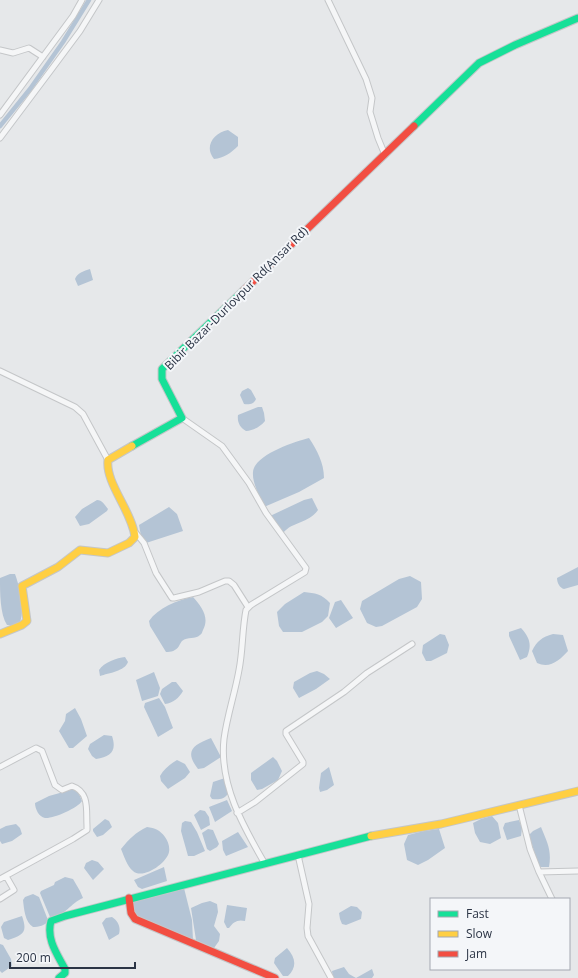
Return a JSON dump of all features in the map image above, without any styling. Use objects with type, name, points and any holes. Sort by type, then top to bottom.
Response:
[{"type":"street","points":[[0,115],[73,16],[82,0]]},
{"type":"street","points":[[0,138],[80,31],[99,0]]},
{"type":"street","points":[[328,0],[366,79],[372,98],[370,112],[385,155]]},
{"type":"street","name":"Bibir Bazar-Durlovpur Rd(Ansar Rd)","points":[[182,418],[162,379],[162,369],[479,63],[499,52],[519,45],[578,18]]},
{"type":"street","points":[[0,50],[13,54],[29,48],[43,57]]},
{"type":"street","points":[[0,371],[75,407],[83,414],[108,460],[107,468],[130,515],[135,532],[144,543],[156,572],[172,598],[199,592],[225,581],[229,581],[234,585],[248,607]]},
{"type":"street","points":[[108,460],[182,418],[222,446],[249,483],[266,513],[306,568],[305,572],[248,607],[245,613],[239,669],[224,739],[224,760],[228,782],[237,813],[265,864]]},
{"type":"street","points":[[0,634],[25,624],[27,621],[22,586],[58,567],[80,550],[108,553],[129,543],[135,537],[135,532]]},
{"type":"street","points":[[237,813],[255,802],[303,764],[286,734],[286,731],[412,644]]},
{"type":"street","points":[[0,767],[36,748],[39,748],[42,751],[55,785],[62,790],[72,786],[81,791],[86,801],[87,830],[0,879]]},
{"type":"street","points":[[59,978],[66,971],[48,935],[48,928],[51,921],[129,898],[265,864],[364,837],[441,824],[578,791]]},
{"type":"street","points":[[519,805],[530,849],[552,898]]},
{"type":"street","points":[[298,855],[309,904],[307,928],[308,936],[331,978]]},
{"type":"street","points":[[540,872],[578,871]]},
{"type":"street","points":[[0,899],[14,890],[6,876]]},
{"type":"street","points":[[129,898],[131,913],[135,920],[275,978]]},
{"type":"water","points":[[228,130],[238,137],[238,146],[227,155],[214,159],[211,154],[210,145],[214,137]]},
{"type":"water","points":[[90,269],[93,280],[78,286],[75,279],[77,275]]},
{"type":"water","points":[[248,388],[251,390],[256,399],[251,404],[244,404],[240,395],[242,391]]},
{"type":"water","points":[[258,407],[262,407],[265,421],[257,428],[246,431],[239,424],[238,415]]},
{"type":"water","points":[[309,438],[320,457],[324,478],[299,492],[264,507],[254,481],[253,472],[255,466],[260,460],[276,450]]},
{"type":"water","points":[[312,498],[318,510],[314,515],[291,526],[283,533],[270,516],[304,500]]},
{"type":"water","points":[[97,500],[105,504],[108,509],[107,511],[89,524],[80,526],[75,517],[82,509]]},
{"type":"water","points":[[169,507],[177,514],[183,531],[146,543],[141,536],[139,525]]},
{"type":"water","points":[[578,567],[578,585],[564,589],[561,588],[557,578]]},
{"type":"water","points":[[10,574],[15,574],[22,604],[20,622],[15,625],[7,625],[3,615],[1,603],[0,578]]},
{"type":"water","points":[[410,576],[421,582],[422,599],[417,607],[382,626],[376,627],[367,623],[360,609],[362,601],[399,579]]},
{"type":"water","points":[[304,592],[318,594],[330,603],[328,616],[322,622],[302,632],[283,632],[279,626],[277,612],[285,604]]},
{"type":"water","points":[[193,597],[202,608],[205,616],[206,621],[202,633],[196,637],[182,641],[175,650],[166,652],[150,626],[149,621],[157,612],[168,605]]},
{"type":"water","points":[[341,600],[353,618],[336,628],[329,618],[335,602]]},
{"type":"water","points":[[521,628],[528,638],[530,645],[527,657],[520,660],[509,636],[509,632]]},
{"type":"water","points":[[440,634],[445,635],[449,645],[447,653],[431,661],[426,661],[422,653],[423,645]]},
{"type":"water","points":[[553,634],[563,635],[568,651],[562,658],[554,663],[542,665],[537,663],[532,651],[540,640]]},
{"type":"water","points":[[125,657],[128,662],[124,668],[100,676],[99,670],[101,667],[115,659]]},
{"type":"water","points":[[317,671],[330,679],[316,689],[299,698],[293,688],[294,682],[310,673]]},
{"type":"water","points":[[154,672],[160,688],[158,696],[142,701],[136,680]]},
{"type":"water","points":[[172,682],[176,682],[183,691],[176,700],[165,704],[160,694],[162,689]]},
{"type":"water","points":[[159,698],[165,707],[173,728],[158,737],[144,707],[145,703]]},
{"type":"water","points":[[75,708],[87,736],[73,748],[69,748],[59,731],[65,721],[66,714]]},
{"type":"water","points":[[104,735],[112,736],[114,746],[112,752],[106,757],[96,759],[92,756],[88,749],[90,744]]},
{"type":"water","points":[[211,738],[221,757],[204,768],[198,769],[192,758],[192,749],[199,743]]},
{"type":"water","points":[[273,757],[277,761],[282,771],[278,780],[262,789],[257,790],[251,780],[251,773]]},
{"type":"water","points":[[177,760],[185,764],[190,772],[185,778],[168,789],[161,781],[160,776],[167,767]]},
{"type":"water","points":[[329,767],[334,785],[327,790],[320,792],[319,788],[321,773]]},
{"type":"water","points":[[225,778],[228,794],[221,799],[212,799],[210,796],[213,782]]},
{"type":"water","points":[[74,789],[79,794],[82,801],[76,807],[49,818],[41,816],[38,812],[35,803],[49,796]]},
{"type":"water","points":[[227,800],[232,811],[215,822],[209,807]]},
{"type":"water","points":[[200,810],[205,811],[209,817],[210,825],[201,830],[194,815]]},
{"type":"water","points":[[492,816],[498,823],[501,838],[490,844],[480,842],[475,833],[473,823]]},
{"type":"water","points":[[105,819],[109,821],[112,827],[103,835],[97,837],[93,829]]},
{"type":"water","points":[[519,820],[522,828],[521,836],[507,840],[503,828],[505,823]]},
{"type":"water","points":[[185,821],[191,822],[205,851],[194,856],[188,856],[181,831],[182,823]]},
{"type":"water","points":[[16,824],[20,828],[22,834],[12,841],[2,844],[0,841],[0,829]]},
{"type":"water","points":[[147,827],[157,830],[163,835],[168,842],[169,852],[164,861],[154,869],[148,872],[137,873],[129,866],[121,849],[133,836]]},
{"type":"water","points":[[541,827],[547,842],[550,856],[549,867],[539,867],[529,835]]},
{"type":"water","points":[[208,829],[213,830],[219,844],[210,851],[207,849],[202,833]]},
{"type":"water","points":[[439,829],[445,848],[418,865],[407,860],[404,844],[408,835]]},
{"type":"water","points":[[238,832],[248,847],[226,856],[223,850],[222,841]]},
{"type":"water","points":[[92,860],[98,862],[104,869],[93,880],[84,868],[86,863]]},
{"type":"water","points":[[164,867],[167,881],[142,889],[138,887],[134,880]]},
{"type":"water","points":[[65,877],[73,879],[83,898],[59,915],[50,917],[40,893]]},
{"type":"water","points":[[184,888],[192,920],[193,940],[136,918],[133,909],[133,901]]},
{"type":"water","points":[[33,894],[39,897],[48,920],[44,925],[37,927],[33,927],[28,922],[25,915],[23,900],[25,897]]},
{"type":"water","points":[[210,901],[217,904],[218,912],[214,926],[220,934],[219,941],[214,948],[196,940],[191,908]]},
{"type":"water","points":[[227,905],[247,908],[245,921],[240,920],[227,928],[224,922]]},
{"type":"water","points":[[351,906],[357,907],[362,912],[361,919],[346,925],[342,924],[339,913]]},
{"type":"water","points":[[22,916],[24,930],[21,935],[8,940],[4,938],[1,927],[4,922]]},
{"type":"water","points":[[112,917],[116,920],[120,931],[119,934],[109,940],[102,923],[106,918]]},
{"type":"water","points":[[0,944],[3,945],[11,959],[12,966],[2,973],[0,971]]},
{"type":"water","points":[[287,948],[294,959],[294,966],[288,976],[283,976],[274,963],[275,958]]},
{"type":"water","points":[[344,967],[349,974],[356,978],[333,978],[332,971]]},
{"type":"water","points":[[372,969],[374,975],[372,978],[356,978]]},
{"type":"waterway","points":[[0,126],[30,89],[63,42],[89,0]]},
{"type":"traffic: fast","points":[[414,126],[479,63],[515,45],[578,18]]},
{"type":"traffic: fast","points":[[132,446],[182,418],[162,379],[162,369],[243,291]]},
{"type":"traffic: fast","points":[[59,978],[65,973],[65,969],[51,940],[51,921],[65,916],[371,836]]},
{"type":"traffic: slow","points":[[0,634],[22,625],[27,621],[22,586],[58,567],[80,550],[108,553],[129,543],[135,537],[133,527],[114,488],[108,469],[108,460],[132,446]]},
{"type":"traffic: slow","points":[[371,836],[441,824],[578,791]]},
{"type":"traffic: jam","points":[[243,291],[414,126]]},
{"type":"traffic: jam","points":[[129,898],[131,913],[135,919],[275,978]]}]
